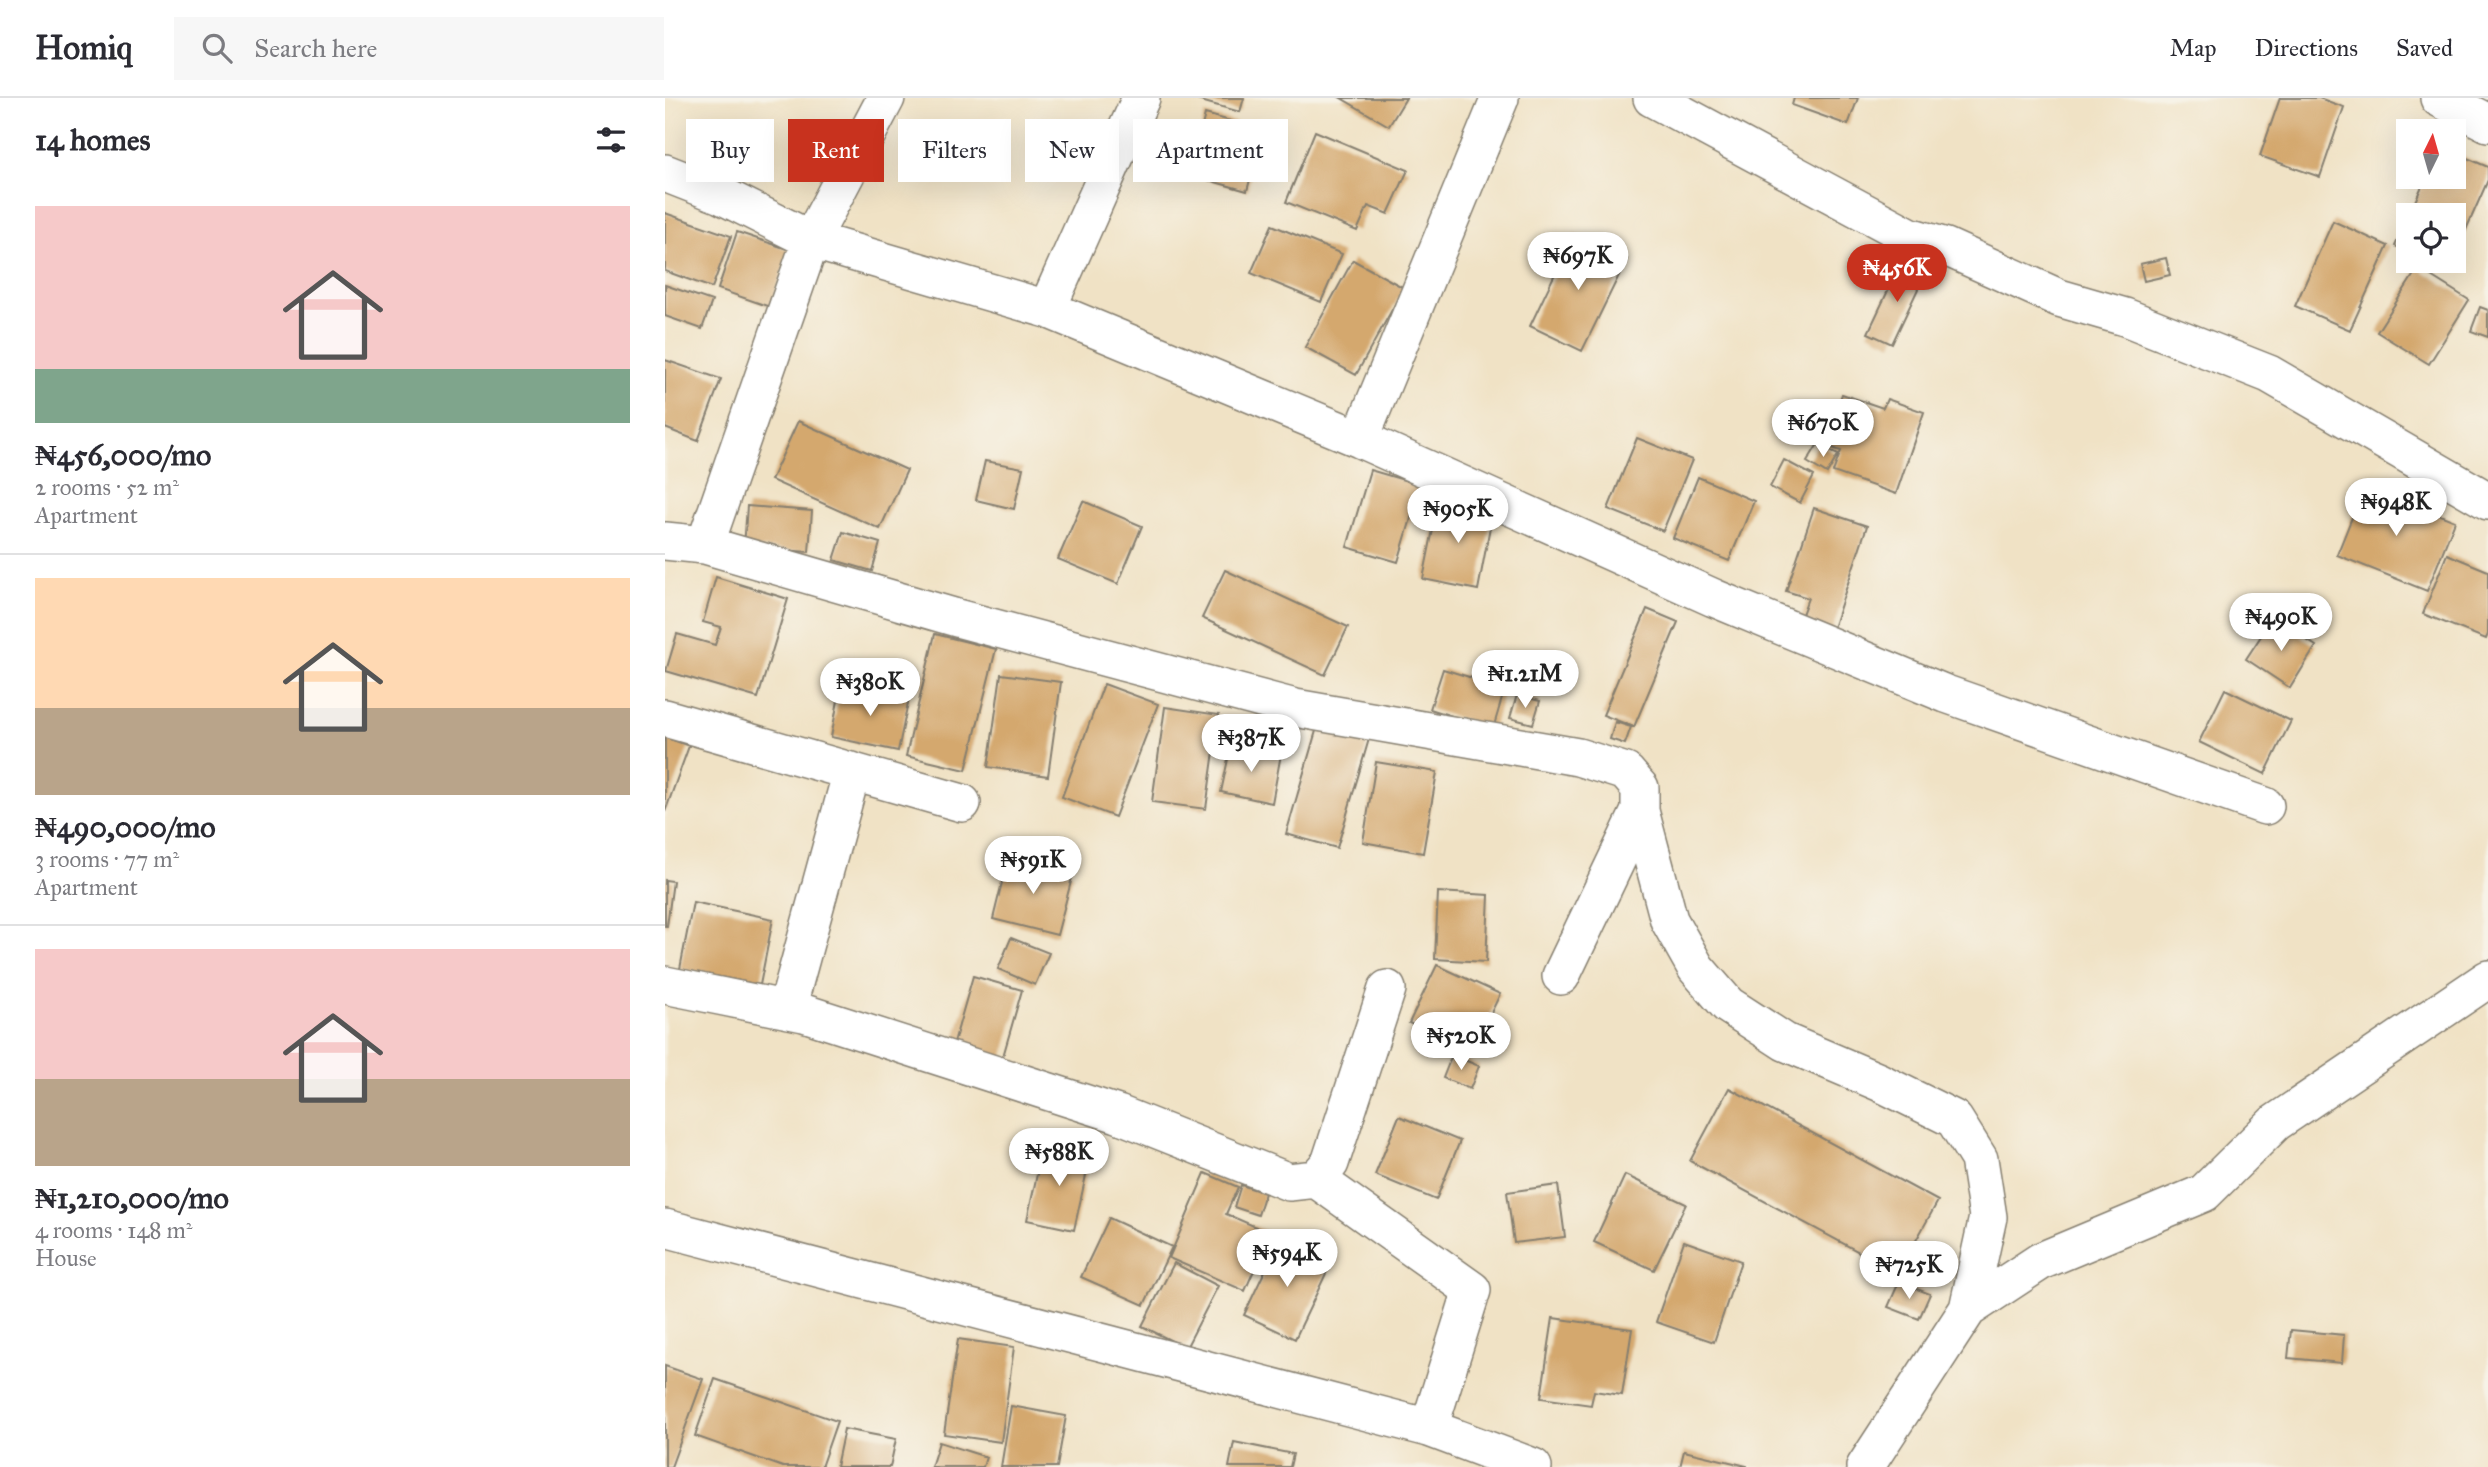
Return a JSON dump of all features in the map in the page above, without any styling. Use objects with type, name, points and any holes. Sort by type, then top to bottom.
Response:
[{"type":"street","points":[[705,545],[811,240],[886,98]]},
{"type":"street","points":[[1047,309],[1141,98]]},
{"type":"street","points":[[1360,439],[1500,98]]},
{"type":"street","points":[[1652,98],[1909,236],[1946,247],[2059,298],[2125,317],[2269,374],[2488,501]]},
{"type":"street","points":[[2439,98],[2488,123]]},
{"type":"street","points":[[665,173],[721,195],[811,240],[1047,309],[1360,439],[1714,598],[1920,683],[2265,806]]},
{"type":"street","points":[[666,545],[705,545],[957,618],[1295,708],[1578,757],[1626,772],[1640,788],[1640,811],[1669,920],[1696,968],[1728,1005],[1785,1042],[1879,1082],[1954,1119],[1979,1159],[1988,1217],[1968,1309],[1865,1467]]},
{"type":"street","points":[[665,718],[962,803]]},
{"type":"street","points":[[787,1009],[852,771]]},
{"type":"street","points":[[1561,976],[1640,811]]},
{"type":"street","points":[[1968,1309],[2041,1261],[2204,1193],[2275,1123],[2488,979]]},
{"type":"street","points":[[665,985],[787,1009],[1118,1114],[1289,1182],[1315,1179],[1330,1163],[1387,989]]},
{"type":"street","points":[[1315,1179],[1472,1290],[1429,1429]]},
{"type":"street","points":[[665,1228],[1429,1429],[1533,1467]]},
{"type":"building","points":[[1190,98],[1244,98],[1240,112]]},
{"type":"building","points":[[1341,98],[1406,98],[1389,126]]},
{"type":"building","points":[[1794,98],[1858,98],[1848,125],[1792,105]]},
{"type":"building","points":[[2280,98],[2319,98],[2344,107],[2320,177],[2260,156]]},
{"type":"building","points":[[1205,114],[1223,119],[1204,119]]},
{"type":"building","points":[[1315,131],[1408,170],[1388,214],[1368,206],[1357,231],[1286,202]]},
{"type":"building","points":[[2466,158],[2488,167],[2488,180],[2466,230],[2466,203],[2414,203],[2421,189],[2466,189]]},
{"type":"building","points":[[1215,182],[1249,182],[1247,191]]},
{"type":"building","points":[[665,213],[731,236],[712,288],[665,271]]},
{"type":"building","points":[[2333,221],[2388,246],[2350,330],[2295,306]]},
{"type":"building","points":[[1272,225],[1342,254],[1321,302],[1251,273]]},
{"type":"building","points":[[737,232],[790,250],[770,307],[718,289]]},
{"type":"building","points":[[1574,234],[1627,259],[1582,351],[1530,326]]},
{"type":"building","points":[[2166,258],[2170,275],[2144,281],[2140,264]]},
{"type":"building","points":[[1353,260],[1404,288],[1356,375],[1305,347]]},
{"type":"building","points":[[1901,263],[1925,274],[1892,344],[1868,333]]},
{"type":"building","points":[[2415,273],[2426,273],[2469,300],[2429,364],[2377,332]]},
{"type":"building","points":[[665,285],[712,301],[702,329],[665,316]]},
{"type":"building","points":[[2480,307],[2488,310],[2488,337],[2471,331]]},
{"type":"building","points":[[665,360],[721,379],[698,441],[665,428]]},
{"type":"building","points":[[1842,394],[1883,408],[1887,399],[1924,412],[1896,494],[1833,472],[1841,451],[1824,445]]},
{"type":"building","points":[[798,421],[907,470],[880,529],[771,480]]},
{"type":"building","points":[[1637,438],[1692,460],[1663,531],[1608,509]]},
{"type":"building","points":[[1818,444],[1838,455],[1827,474],[1807,462]]},
{"type":"building","points":[[1784,460],[1814,476],[1800,503],[1770,487]]},
{"type":"building","points":[[985,461],[1023,468],[1014,509],[976,500]]},
{"type":"building","points":[[1370,470],[1421,485],[1398,562],[1347,547]]},
{"type":"building","points":[[1698,477],[1754,501],[1729,561],[1673,538]]},
{"type":"building","points":[[2365,485],[2455,521],[2427,591],[2337,555]]},
{"type":"building","points":[[1439,500],[1493,511],[1478,590],[1423,579]]},
{"type":"building","points":[[1083,501],[1142,526],[1118,584],[1058,559]]},
{"type":"building","points":[[747,506],[812,511],[809,552],[744,547]]},
{"type":"building","points":[[1814,508],[1867,526],[1832,631],[1800,620],[1808,598],[1786,591]]},
{"type":"building","points":[[843,532],[880,543],[872,571],[834,560]]},
{"type":"building","points":[[2447,554],[2488,571],[2486,639],[2423,614]]},
{"type":"building","points":[[1225,570],[1348,627],[1325,675],[1202,618]]},
{"type":"building","points":[[716,577],[788,599],[758,698],[666,671],[677,634],[715,645],[721,627],[703,622]]},
{"type":"building","points":[[1647,609],[1678,622],[1634,727],[1603,715]]},
{"type":"building","points":[[2273,618],[2316,646],[2290,688],[2246,659]]},
{"type":"building","points":[[935,634],[996,649],[966,770],[906,756]]},
{"type":"building","points":[[1443,669],[1505,688],[1493,729],[1430,709]]},
{"type":"building","points":[[1001,674],[1061,682],[1048,776],[988,767]]},
{"type":"building","points":[[1104,684],[1158,704],[1115,817],[1062,797]]},
{"type":"building","points":[[841,685],[909,698],[898,751],[831,737]]},
{"type":"building","points":[[2225,689],[2291,721],[2265,774],[2199,742]]},
{"type":"building","points":[[1517,695],[1540,701],[1533,724],[1510,718]]},
{"type":"building","points":[[1165,707],[1219,715],[1206,809],[1152,802]]},
{"type":"building","points":[[1615,722],[1631,727],[1625,744],[1610,739]]},
{"type":"building","points":[[1318,724],[1369,739],[1337,848],[1286,834]]},
{"type":"building","points":[[665,737],[689,746],[665,812]]},
{"type":"building","points":[[1231,745],[1281,754],[1272,803],[1221,792]]},
{"type":"building","points":[[1376,762],[1437,772],[1423,853],[1363,842]]},
{"type":"building","points":[[1008,858],[1073,874],[1057,935],[993,919]]},
{"type":"building","points":[[665,880],[673,881],[667,926],[665,926]]},
{"type":"building","points":[[1438,892],[1489,895],[1486,962],[1435,959]]},
{"type":"building","points":[[693,902],[773,919],[760,985],[680,969]]},
{"type":"building","points":[[1011,938],[1049,953],[1035,985],[998,969]]},
{"type":"building","points":[[1437,965],[1500,994],[1472,1053],[1409,1023]]},
{"type":"building","points":[[973,976],[1022,990],[1002,1060],[953,1046]]},
{"type":"building","points":[[1452,1055],[1479,1066],[1470,1089],[1443,1078]]},
{"type":"building","points":[[1729,1088],[1938,1201],[1898,1273],[1690,1161]]},
{"type":"building","points":[[1399,1116],[1460,1141],[1436,1200],[1375,1175]]},
{"type":"building","points":[[1043,1147],[1090,1157],[1074,1230],[1027,1220]]},
{"type":"building","points":[[1205,1173],[1238,1187],[1226,1214],[1270,1233],[1245,1291],[1169,1258]]},
{"type":"building","points":[[1625,1175],[1686,1204],[1654,1270],[1594,1242]]},
{"type":"building","points":[[1241,1185],[1265,1193],[1258,1215],[1234,1207]]},
{"type":"building","points":[[1558,1185],[1565,1237],[1514,1243],[1507,1192]]},
{"type":"building","points":[[1109,1218],[1172,1247],[1144,1305],[1081,1277]]},
{"type":"building","points":[[1280,1239],[1331,1263],[1295,1339],[1244,1315]]},
{"type":"building","points":[[1684,1241],[1741,1261],[1714,1342],[1656,1322]]},
{"type":"building","points":[[1174,1263],[1218,1286],[1186,1348],[1142,1326]]},
{"type":"building","points":[[1899,1282],[1930,1294],[1919,1319],[1888,1307]]},
{"type":"building","points":[[1553,1318],[1632,1329],[1622,1395],[1594,1391],[1591,1405],[1541,1398]]},
{"type":"building","points":[[2291,1330],[2344,1335],[2342,1363],[2288,1358]]},
{"type":"building","points":[[958,1339],[1014,1347],[1001,1442],[944,1434]]},
{"type":"building","points":[[665,1366],[703,1379],[671,1467],[665,1467]]},
{"type":"building","points":[[715,1379],[837,1421],[821,1467],[783,1467],[695,1436]]},
{"type":"building","points":[[1011,1406],[1066,1416],[1057,1467],[1001,1467]]},
{"type":"building","points":[[844,1429],[896,1439],[890,1467],[836,1467]]},
{"type":"building","points":[[939,1442],[986,1457],[983,1467],[931,1467]]},
{"type":"building","points":[[1234,1442],[1293,1454],[1290,1467],[1229,1467]]},
{"type":"building","points":[[1684,1451],[1747,1466],[1747,1467],[1680,1467]]}]
